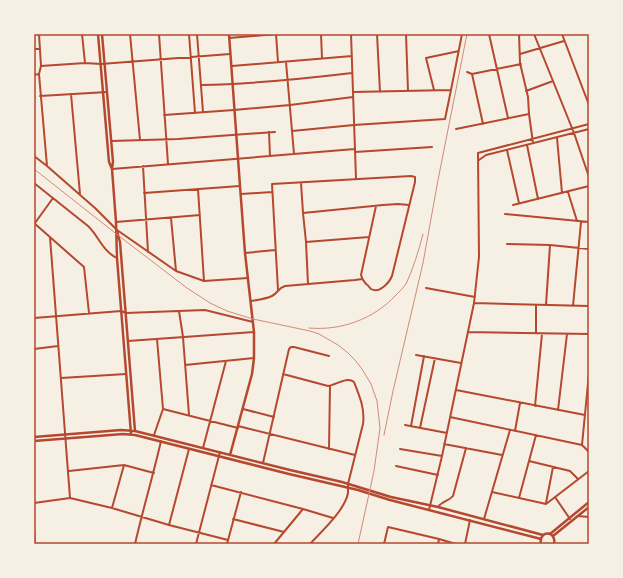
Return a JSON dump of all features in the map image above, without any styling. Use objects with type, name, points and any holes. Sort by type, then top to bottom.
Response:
[{"type":"street","points":[[39,34],[41,66],[39,74],[40,96],[47,166]]},
{"type":"street","points":[[82,34],[85,63]]},
{"type":"street","points":[[98,34],[109,162],[112,168]]},
{"type":"street","points":[[102,34],[113,163],[112,168],[116,222],[126,313],[135,434]]},
{"type":"street","points":[[130,34],[140,140]]},
{"type":"street","points":[[159,34],[168,164]]},
{"type":"street","points":[[189,34],[195,113]]},
{"type":"street","points":[[197,34],[203,112]]},
{"type":"street","points":[[229,34],[240,194],[254,332],[253,368],[229,459]]},
{"type":"street","points":[[229,38],[276,34],[278,62]]},
{"type":"street","points":[[321,34],[322,58]]},
{"type":"street","points":[[351,34],[356,179]]},
{"type":"street","points":[[377,34],[380,92]]},
{"type":"street","points":[[406,34],[408,91]]},
{"type":"street","points":[[292,131],[445,119],[462,34]]},
{"type":"street","points":[[490,34],[508,118]]},
{"type":"street","points":[[519,34],[521,64],[528,97],[533,143]]},
{"type":"street","points":[[534,34],[571,129],[574,133],[589,177]]},
{"type":"street","points":[[562,34],[589,105]]},
{"type":"street","points":[[520,54],[564,41]]},
{"type":"street","points":[[34,49],[40,48]]},
{"type":"street","points":[[434,90],[426,58],[459,51]]},
{"type":"street","points":[[41,66],[85,63],[101,64],[230,54]]},
{"type":"street","points":[[232,66],[352,56]]},
{"type":"street","points":[[286,61],[294,154]]},
{"type":"street","points":[[467,72],[472,74],[521,64]]},
{"type":"street","points":[[201,85],[288,80],[352,73]]},
{"type":"street","points":[[34,75],[39,74]]},
{"type":"street","points":[[472,74],[482,124]]},
{"type":"street","points":[[526,91],[553,81]]},
{"type":"street","points":[[353,92],[451,90]]},
{"type":"street","points":[[40,96],[107,92]]},
{"type":"street","points":[[71,94],[80,195]]},
{"type":"street","points":[[164,115],[290,105],[353,97]]},
{"type":"street","points":[[456,129],[529,114]]},
{"type":"street","points":[[429,510],[438,475],[474,303],[479,257],[478,154],[589,124]]},
{"type":"street","points":[[479,160],[486,155],[589,129]]},
{"type":"street","points":[[269,132],[270,156]]},
{"type":"street","points":[[111,141],[178,139],[275,132]]},
{"type":"street","points":[[557,138],[562,193]]},
{"type":"street","points":[[527,141],[538,199]]},
{"type":"street","points":[[112,168],[294,154],[432,147]]},
{"type":"street","points":[[507,150],[519,203]]},
{"type":"street","points":[[34,156],[100,212],[117,230],[176,271],[204,281],[248,278]]},
{"type":"street","points":[[143,166],[148,252]]},
{"type":"street","points":[[278,290],[272,184],[413,176],[415,178],[393,274],[391,279],[383,288],[375,290],[370,288],[362,279],[361,275],[376,206]]},
{"type":"street","points":[[34,182],[88,226],[108,252],[117,258]]},
{"type":"street","points":[[301,183],[308,284]]},
{"type":"street","points":[[144,193],[240,186]]},
{"type":"street","points":[[513,205],[589,186]]},
{"type":"street","points":[[198,189],[204,281]]},
{"type":"street","points":[[240,194],[272,192]]},
{"type":"street","points":[[568,192],[577,221]]},
{"type":"street","points":[[53,198],[34,224],[84,267],[89,313]]},
{"type":"street","points":[[303,213],[390,204],[409,205]]},
{"type":"street","points":[[505,214],[589,222]]},
{"type":"street","points":[[116,222],[200,215]]},
{"type":"street","points":[[171,218],[176,271]]},
{"type":"street","points":[[573,306],[581,222]]},
{"type":"street","points":[[117,230],[117,258],[131,434]]},
{"type":"street","points":[[50,237],[70,498]]},
{"type":"street","points":[[306,242],[369,237]]},
{"type":"street","points":[[507,244],[550,245],[589,249]]},
{"type":"street","points":[[546,305],[550,245]]},
{"type":"street","points":[[245,253],[275,250]]},
{"type":"street","points":[[251,301],[270,297],[285,286],[362,279]]},
{"type":"street","points":[[426,288],[474,297]]},
{"type":"street","points":[[474,303],[589,306]]},
{"type":"street","points":[[536,305],[536,334]]},
{"type":"street","points":[[34,318],[122,311],[126,313],[208,310],[253,322]]},
{"type":"street","points":[[179,311],[183,337],[189,415]]},
{"type":"street","points":[[128,341],[254,332]]},
{"type":"street","points":[[468,332],[589,334]]},
{"type":"street","points":[[535,406],[542,334]]},
{"type":"street","points":[[558,410],[567,334]]},
{"type":"street","points":[[154,436],[163,408],[157,339]]},
{"type":"street","points":[[34,348],[58,346]]},
{"type":"street","points":[[263,463],[289,349],[294,347],[330,356]]},
{"type":"street","points":[[416,355],[461,363]]},
{"type":"street","points":[[411,426],[424,356]]},
{"type":"street","points":[[185,365],[254,358]]},
{"type":"street","points":[[420,428],[435,358]]},
{"type":"street","points":[[202,448],[226,361]]},
{"type":"street","points":[[582,445],[589,373]]},
{"type":"street","points":[[61,378],[126,374]]},
{"type":"street","points":[[283,374],[330,386],[352,380],[362,402],[363,424],[345,502],[340,511],[310,544]]},
{"type":"street","points":[[329,449],[330,386]]},
{"type":"street","points":[[456,390],[585,415]]},
{"type":"street","points":[[515,431],[520,403]]},
{"type":"street","points":[[163,408],[210,421],[355,455]]},
{"type":"street","points":[[243,409],[274,417]]},
{"type":"street","points":[[450,417],[582,445],[589,452]]},
{"type":"street","points":[[405,425],[447,433]]},
{"type":"street","points":[[34,437],[131,430],[348,484],[382,495],[438,507],[543,535],[552,535],[589,507]]},
{"type":"street","points":[[484,519],[510,430]]},
{"type":"street","points":[[34,441],[135,434],[541,539]]},
{"type":"street","points":[[519,498],[536,435]]},
{"type":"street","points":[[135,544],[161,441]]},
{"type":"street","points":[[444,444],[502,455]]},
{"type":"street","points":[[169,525],[189,448]]},
{"type":"street","points":[[438,507],[453,496],[466,448]]},
{"type":"street","points":[[400,449],[442,456]]},
{"type":"street","points":[[196,544],[220,452]]},
{"type":"street","points":[[529,461],[570,471],[578,480]]},
{"type":"street","points":[[68,471],[124,464],[154,473]]},
{"type":"street","points":[[112,508],[124,464]]},
{"type":"street","points":[[396,466],[438,475]]},
{"type":"street","points":[[546,504],[553,467]]},
{"type":"street","points":[[546,504],[589,471]]},
{"type":"street","points":[[211,485],[333,518]]},
{"type":"street","points":[[227,544],[241,492]]},
{"type":"street","points":[[492,492],[546,504]]},
{"type":"street","points":[[554,497],[570,518]]},
{"type":"street","points":[[34,503],[70,498],[228,540]]},
{"type":"street","points":[[552,535],[589,502]]},
{"type":"street","points":[[274,544],[303,509]]},
{"type":"street","points":[[578,516],[589,517]]},
{"type":"street","points":[[233,520],[284,532]]},
{"type":"street","points":[[465,544],[470,520]]},
{"type":"street","points":[[34,527],[35,544]]},
{"type":"street","points":[[384,544],[388,527],[456,544]]},
{"type":"street","points":[[541,544],[543,535]]},
{"type":"street","points":[[552,535],[555,539],[554,543],[560,544]]},
{"type":"street","points":[[438,544],[439,539]]},
{"type":"railway","points":[[384,435],[423,263],[467,34]]},
{"type":"railway","points":[[34,169],[187,288],[210,303],[227,311],[253,319],[319,334],[338,345],[355,360],[371,384],[377,401],[380,428],[374,471],[358,544]]},
{"type":"railway","points":[[309,328],[345,325],[356,322],[378,311],[406,284],[416,259],[423,234]]}]
